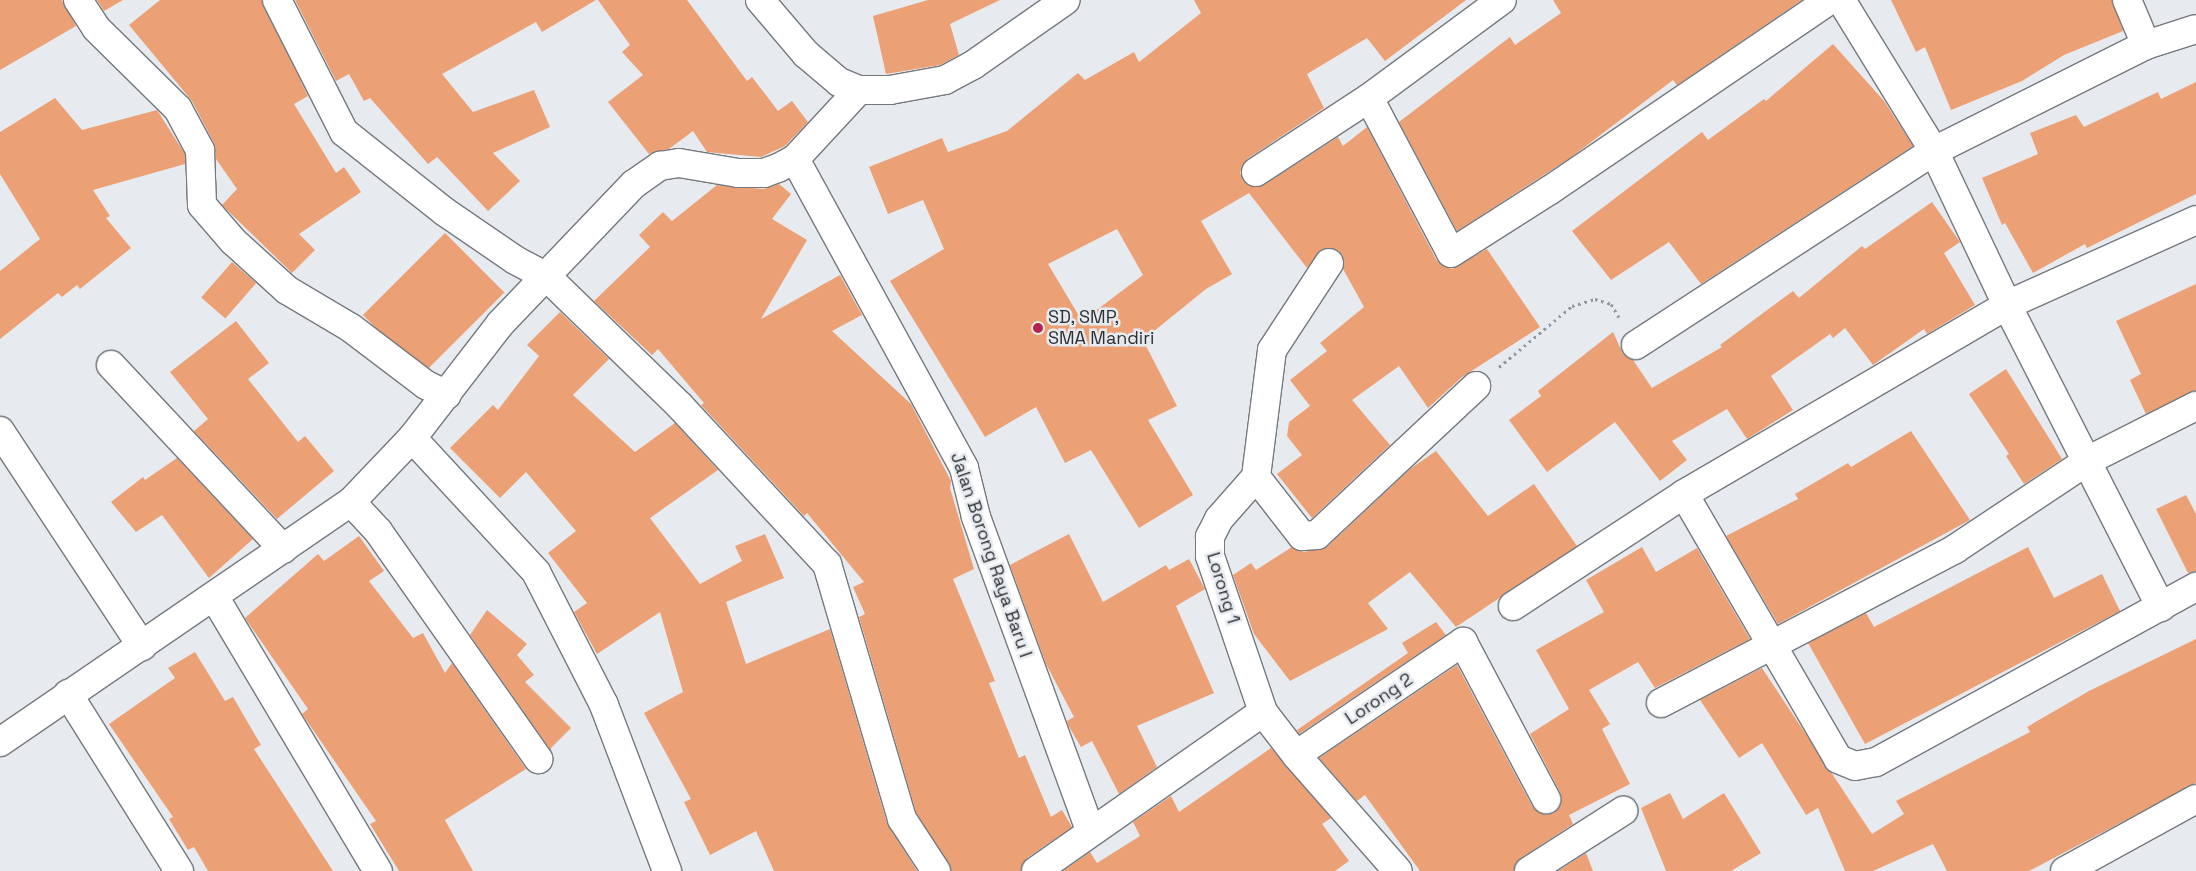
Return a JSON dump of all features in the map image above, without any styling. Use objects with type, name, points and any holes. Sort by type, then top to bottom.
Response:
[{"type":"street","points":[[78,0],[96,28],[178,109],[200,150],[202,205],[227,235],[287,290],[351,328],[426,385],[447,395]]},
{"type":"street","points":[[277,0],[344,132],[446,212],[514,260],[548,277],[680,406],[827,564],[902,819],[936,871]]},
{"type":"street","points":[[760,0],[821,69],[858,90],[890,90],[944,80],[973,65],[1066,0]]},
{"type":"street","points":[[1256,172],[1369,98],[1502,0]]},
{"type":"street","points":[[1369,98],[1451,253],[1550,190],[1830,0]]},
{"type":"street","points":[[1841,0],[1934,151],[2008,306],[2089,460],[2161,607]]},
{"type":"street","points":[[2127,0],[2146,45]]},
{"type":"street","points":[[1636,345],[1934,151],[2146,45],[2196,29]]},
{"type":"street","points":[[0,742],[68,694],[215,598],[351,502],[412,438],[500,324],[548,277],[634,184],[660,166],[679,163],[764,173],[795,159],[858,90]]},
{"type":"street","name":"Jalan Borong Raya Baru I","points":[[795,159],[964,468],[976,517],[1090,830]]},
{"type":"street","points":[[1513,606],[1684,494],[2008,306],[2196,220]]},
{"type":"street","points":[[1329,263],[1272,350],[1256,477],[1302,536],[1317,535],[1476,386]]},
{"type":"street","points":[[111,365],[284,550]]},
{"type":"street","points":[[1660,704],[1955,549],[2089,460],[2196,406]]},
{"type":"street","points":[[0,431],[142,646]]},
{"type":"street","points":[[412,438],[536,572],[604,704],[667,871]]},
{"type":"street","name":"Lorong 1","points":[[1256,477],[1219,519],[1210,537],[1210,556],[1263,712],[1296,756],[1398,871]]},
{"type":"street","points":[[1684,494],[1838,759],[1855,766],[1876,762],[2196,588]]},
{"type":"street","points":[[351,502],[378,531],[538,759]]},
{"type":"street","points":[[215,598],[378,871]]},
{"type":"street","name":"Lorong 2","points":[[1296,756],[1462,642],[1546,799]]},
{"type":"street","points":[[68,694],[179,871]]},
{"type":"street","points":[[1036,871],[1090,830],[1263,712]]},
{"type":"street","points":[[2065,871],[2196,799]]},
{"type":"street","points":[[1529,871],[1624,811]]},
{"type":"path","points":[[1476,386],[1572,306],[1596,299],[1611,304],[1636,345]]},
{"type":"building","points":[[0,0],[62,0],[76,26],[0,70]]},
{"type":"building","points":[[97,0],[123,0],[104,11]]},
{"type":"building","points":[[160,0],[262,0],[308,96],[294,104],[336,173],[344,167],[361,192],[299,234],[315,250],[292,273],[222,205],[237,189],[216,159],[214,143],[192,101],[129,25]]},
{"type":"building","points":[[295,0],[596,0],[542,32],[536,22],[442,74],[473,112],[534,90],[550,127],[493,153],[520,181],[488,211],[437,157],[428,164],[370,98],[364,101],[349,74],[336,81]]},
{"type":"building","points":[[598,0],[687,0],[747,81],[752,77],[778,111],[792,101],[808,122],[785,146],[761,157],[707,152],[693,131],[669,149],[649,154],[608,102],[643,75],[622,52],[630,45]]},
{"type":"building","points":[[928,0],[1000,0],[950,24],[959,55],[940,65],[886,74],[873,16]]},
{"type":"building","points":[[1194,0],[1466,0],[1385,61],[1367,38],[1307,74],[1324,108],[1247,159],[1240,173],[1249,186],[1264,185],[1338,137],[1343,146],[1367,127],[1437,261],[1452,269],[1487,249],[1540,327],[1462,377],[1428,408],[1399,366],[1352,400],[1390,445],[1312,518],[1277,474],[1302,455],[1287,436],[1289,422],[1310,406],[1290,380],[1327,351],[1320,343],[1364,307],[1343,269],[1343,256],[1338,250],[1322,249],[1307,268],[1249,193],[1201,221],[1232,274],[1206,289],[1143,340],[1177,406],[1148,420],[1193,495],[1139,528],[1091,450],[1065,463],[1036,407],[985,437],[890,281],[944,249],[923,200],[888,214],[869,167],[942,138],[948,152],[1007,131],[1078,73],[1085,80],[1134,52],[1139,62],[1201,13]],"holes":[[[1117,229],[1143,275],[1082,321],[1048,264]]]},
{"type":"building","points":[[1553,0],[1802,0],[1677,85],[1673,80],[1570,158],[1457,231],[1399,122],[1510,37],[1515,45],[1561,13]]},
{"type":"building","points":[[1891,0],[2112,0],[2123,31],[2064,55],[2022,81],[1951,110],[1925,47],[1916,52]]},
{"type":"building","points":[[1833,44],[1884,101],[1913,146],[1701,284],[1669,242],[1611,280],[1572,231],[1702,132],[1708,140],[1764,99],[1766,101]]},
{"type":"building","points":[[2196,82],[2196,194],[2087,248],[2085,244],[2033,273],[2005,223],[2002,225],[1982,178],[2038,154],[2030,133],[2076,115],[2084,127],[2158,92],[2161,99]]},
{"type":"building","points":[[55,98],[82,130],[157,110],[185,154],[185,164],[93,190],[110,216],[106,218],[131,248],[80,289],[77,285],[62,297],[58,293],[0,339],[0,271],[40,239],[0,174],[0,132]]},
{"type":"building","points":[[779,184],[791,194],[772,219],[807,240],[761,319],[840,275],[862,315],[832,331],[911,404],[951,481],[950,488],[974,569],[953,579],[995,681],[989,683],[1019,758],[1025,755],[1051,817],[1062,810],[1072,827],[1027,858],[1021,871],[951,871],[916,812],[859,617],[865,614],[853,587],[864,582],[807,513],[804,516],[701,405],[704,403],[658,349],[652,355],[594,301],[650,247],[639,235],[663,212],[672,221],[717,185],[764,189]]},
{"type":"building","points":[[1932,202],[1960,242],[1944,253],[1975,305],[1927,334],[1924,329],[1873,365],[1845,328],[1833,338],[1830,334],[1771,376],[1793,410],[1747,439],[1727,409],[1672,441],[1687,460],[1660,481],[1615,422],[1547,472],[1509,420],[1541,396],[1538,391],[1613,332],[1623,354],[1633,360],[1652,388],[1722,347],[1720,345],[1793,291],[1799,298],[1862,246],[1865,249]]},
{"type":"building","points":[[445,233],[504,292],[422,374],[363,315]]},
{"type":"building","points":[[232,262],[256,283],[225,318],[201,297]]},
{"type":"building","points":[[2196,284],[2196,391],[2146,414],[2130,380],[2141,374],[2116,321]]},
{"type":"building","points":[[560,312],[609,359],[573,395],[635,452],[675,423],[718,470],[650,518],[700,584],[742,561],[735,546],[765,534],[784,578],[726,602],[746,664],[830,629],[887,823],[917,871],[774,871],[756,831],[710,855],[684,802],[691,799],[644,713],[683,692],[660,612],[597,654],[574,612],[587,603],[548,553],[576,531],[526,472],[500,498],[450,448],[493,405],[498,410],[539,356],[527,345]]},
{"type":"building","points":[[236,321],[269,363],[248,379],[298,442],[305,436],[334,471],[277,519],[194,431],[208,419],[170,372]]},
{"type":"building","points":[[2006,369],[2062,459],[2024,484],[2006,456],[2009,454],[1969,394]]},
{"type":"building","points":[[1911,431],[1970,520],[1778,624],[1726,536],[1798,499],[1795,494],[1848,463],[1851,467]]},
{"type":"building","points":[[1436,451],[1488,516],[1534,484],[1577,546],[1456,627],[1410,572],[1368,603],[1388,629],[1290,681],[1254,634],[1233,575],[1251,563],[1256,570],[1292,547],[1303,552],[1327,547],[1410,469]]},
{"type":"building","points":[[177,458],[253,539],[209,578],[162,515],[136,532],[111,502],[143,477],[145,480]]},
{"type":"building","points":[[2186,495],[2196,514],[2196,571],[2188,573],[2156,509]]},
{"type":"building","points":[[1069,534],[1103,602],[1166,565],[1169,570],[1189,559],[1205,589],[1176,606],[1214,693],[1137,726],[1157,767],[1119,794],[1092,741],[1081,747],[1068,725],[1067,721],[1074,717],[1046,664],[1010,565]]},
{"type":"building","points":[[359,536],[384,571],[369,581],[413,638],[423,633],[445,673],[452,663],[526,769],[445,820],[473,871],[399,871],[370,824],[376,821],[302,714],[308,709],[245,618],[318,554],[324,561]]},
{"type":"building","points":[[1642,547],[1656,572],[1697,548],[1750,639],[1655,688],[1638,662],[1589,690],[1610,724],[1602,729],[1630,784],[1569,815],[1573,824],[1521,858],[1513,871],[1420,871],[1365,795],[1357,801],[1319,758],[1457,665],[1532,806],[1545,815],[1554,813],[1562,800],[1560,792],[1530,734],[1569,709],[1536,650],[1604,612],[1586,580]]},
{"type":"building","points":[[2028,547],[2054,598],[2102,574],[2120,611],[1865,744],[1808,643],[1866,613],[1874,627]]},
{"type":"building","points":[[487,610],[527,644],[517,655],[534,675],[525,682],[571,728],[551,748],[552,752],[470,635]]},
{"type":"building","points":[[1436,622],[1446,635],[1299,734],[1297,730],[1408,653],[1402,643]]},
{"type":"building","points":[[2196,639],[2196,783],[2029,871],[1947,871],[1933,844],[1873,871],[1845,871],[1818,808],[1806,815],[1762,743],[1739,758],[1700,700],[1762,668],[1872,834],[1904,814],[1896,801],[2030,732],[2027,727],[2089,691]]},
{"type":"building","points":[[195,652],[225,701],[233,697],[261,745],[254,749],[333,871],[208,871],[194,847],[188,850],[169,819],[173,817],[109,724],[175,678],[168,668]]},
{"type":"building","points":[[1271,748],[1331,818],[1322,824],[1349,861],[1335,871],[1063,871],[1090,852],[1097,863],[1140,836],[1133,822],[1171,796],[1179,812]]},
{"type":"building","points":[[1670,793],[1683,819],[1724,793],[1761,853],[1731,871],[1666,871],[1641,808]]},
{"type":"building","points":[[1586,853],[1593,871],[1558,871]]},
{"type":"place","name":"SD, SMP, SMA Mandiri","points":[[1038,328]]}]
